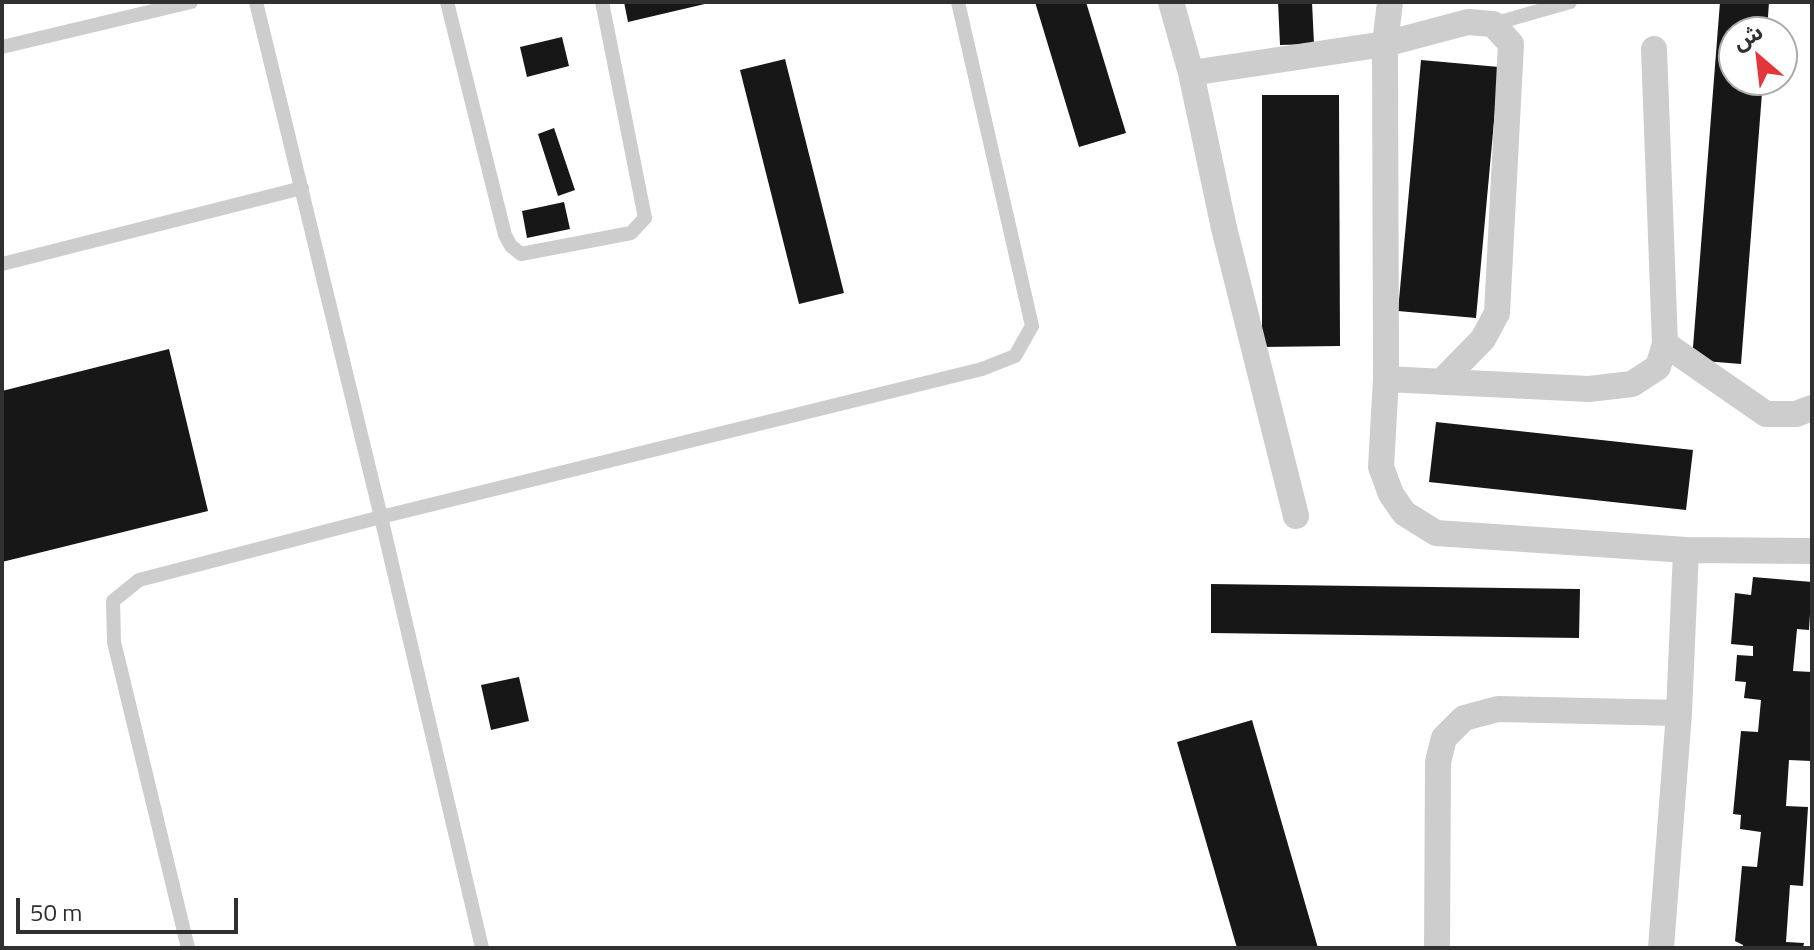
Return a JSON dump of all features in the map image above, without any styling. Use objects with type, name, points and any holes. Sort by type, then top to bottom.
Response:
[{"type":"street","points":[[1171,2],[1191,73],[1224,228],[1296,516]]},
{"type":"street","points":[[1390,2],[1385,44],[1386,379],[1381,467],[1391,494],[1404,513],[1420,526],[1436,533],[1686,550],[1812,551]]},
{"type":"street","points":[[1191,73],[1385,44],[1468,22],[1493,24],[1511,44],[1497,313],[1483,339],[1442,381]]},
{"type":"street","points":[[1386,379],[1589,389],[1632,384],[1658,367],[1665,344],[1654,49]]},
{"type":"street","points":[[1665,344],[1766,414],[1796,414],[1812,408]]},
{"type":"street","points":[[1661,948],[1679,713],[1686,550]]},
{"type":"street","points":[[1437,948],[1438,762],[1444,738],[1464,718],[1498,709],[1679,713]]},
{"type":"lane","points":[[2,47],[191,2]]},
{"type":"lane","points":[[256,2],[482,948]]},
{"type":"lane","points":[[447,2],[505,235],[511,246],[521,254],[631,233],[645,218],[602,2]]},
{"type":"lane","points":[[188,948],[114,642],[113,601],[139,580],[982,369],[1015,356],[1032,326],[958,2]]},
{"type":"lane","points":[[1493,24],[1570,2]]},
{"type":"lane","points":[[2,264],[302,188]]},
{"type":"building","points":[[624,2],[709,2],[709,3],[628,22]]},
{"type":"building","points":[[1035,2],[1086,2],[1126,133],[1079,147]]},
{"type":"building","points":[[1278,2],[1312,2],[1314,44],[1280,45]]},
{"type":"building","points":[[1720,2],[1769,2],[1768,16],[1719,16]]},
{"type":"building","points":[[1718,28],[1718,96],[1762,96],[1741,364],[1692,360]]},
{"type":"building","points":[[562,37],[569,66],[527,77],[520,47]]},
{"type":"building","points":[[785,59],[844,293],[799,304],[740,70]]},
{"type":"building","points":[[1421,60],[1499,67],[1476,318],[1398,311]]},
{"type":"building","points":[[1262,95],[1339,95],[1340,346],[1262,347]]},
{"type":"building","points":[[554,128],[575,190],[558,196],[538,134]]},
{"type":"building","points":[[564,202],[570,229],[527,238],[522,211]]},
{"type":"building","points":[[169,349],[208,511],[2,562],[2,391]]},
{"type":"building","points":[[1436,422],[1693,450],[1686,510],[1429,482]]},
{"type":"building","points":[[1753,577],[1812,582],[1809,630],[1797,629],[1793,671],[1812,672],[1811,761],[1789,760],[1786,806],[1808,807],[1803,886],[1790,885],[1786,942],[1804,943],[1803,948],[1743,948],[1735,941],[1742,866],[1757,867],[1761,832],[1740,829],[1741,815],[1733,814],[1741,731],[1758,732],[1761,700],[1744,698],[1746,682],[1735,681],[1737,655],[1753,656],[1753,646],[1731,644],[1735,593],[1751,595]]},
{"type":"building","points":[[1211,584],[1580,589],[1579,638],[1211,633]]},
{"type":"building","points":[[519,677],[529,721],[491,730],[481,685]]},
{"type":"building","points":[[1252,720],[1318,948],[1237,948],[1177,742]]}]
